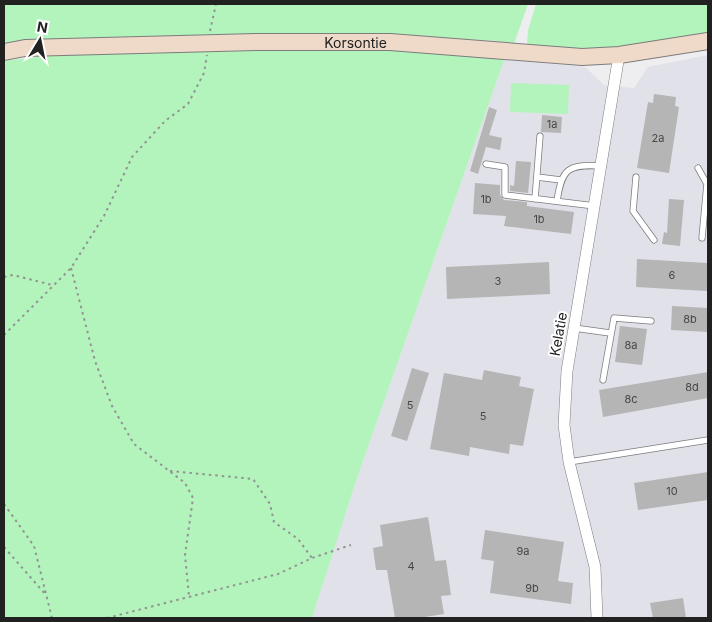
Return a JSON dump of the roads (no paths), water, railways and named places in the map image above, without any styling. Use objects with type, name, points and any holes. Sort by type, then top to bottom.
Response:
[{"type":"main road","name":"Korsontie","points":[[4,52],[25,48],[210,43],[390,42],[582,56],[619,55],[708,41]]},
{"type":"street","name":"Kelatie","points":[[597,618],[596,567],[569,462],[564,425],[566,378],[619,55]]},
{"type":"lane","points":[[535,199],[540,136]]},
{"type":"lane","points":[[486,164],[504,167],[505,195],[595,206]]},
{"type":"lane","points":[[557,201],[561,180],[565,172],[573,167],[602,166]]},
{"type":"lane","points":[[698,168],[707,184],[702,238]]},
{"type":"lane","points":[[636,177],[633,211],[654,240]]},
{"type":"lane","points":[[537,178],[561,180]]},
{"type":"lane","points":[[603,380],[614,318],[651,321]]},
{"type":"lane","points":[[574,328],[610,333]]},
{"type":"lane","points":[[569,462],[708,440]]}]
